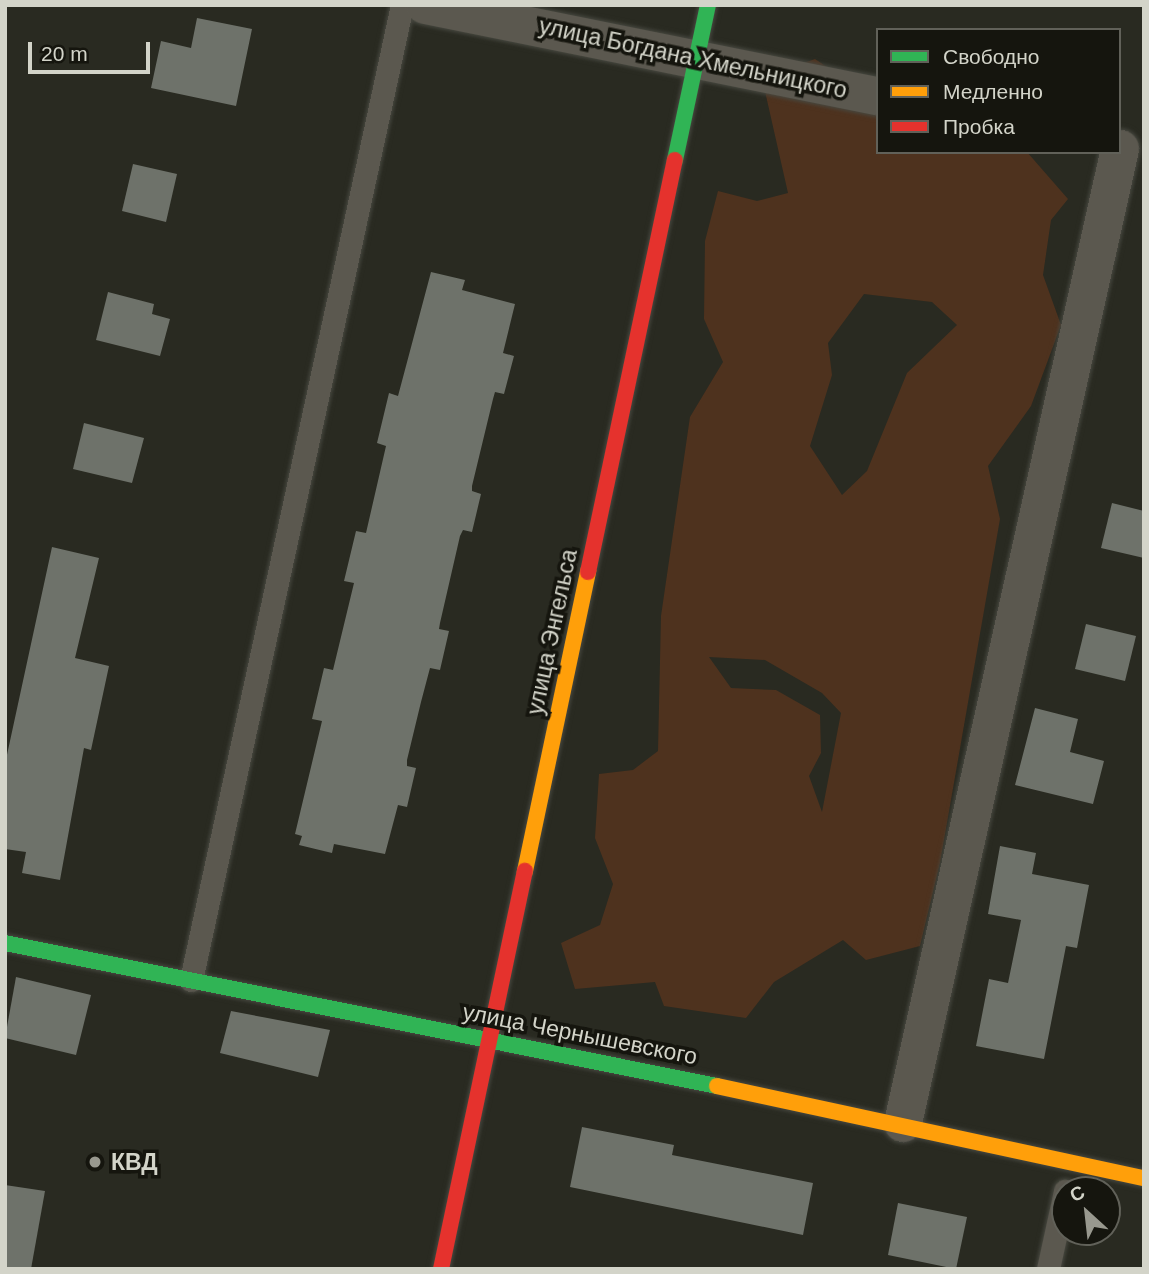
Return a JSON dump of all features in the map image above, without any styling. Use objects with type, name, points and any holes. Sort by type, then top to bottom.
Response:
[{"type":"street","name":"улица Богдана Хмельницкого","points":[[425,5],[698,57],[876,96]]},
{"type":"street","name":"улица Энгельса","points":[[442,1269],[488,1038],[708,5]]},
{"type":"street","points":[[903,1123],[1128,151]]},
{"type":"street","name":"улица Чернышевского","points":[[5,943],[903,1123],[1144,1178]]},
{"type":"lane","points":[[191,980],[402,5]]},
{"type":"lane","points":[[1068,1176],[1071,1163]]},
{"type":"lane","points":[[1048,1269],[1053,1246]]},
{"type":"shaded area","points":[[815,59],[876,100],[876,154],[1029,154],[1068,199],[1051,220],[1043,275],[1061,325],[1031,406],[988,466],[1000,519],[940,863],[920,946],[866,960],[843,940],[774,982],[746,1018],[664,1006],[655,982],[575,989],[561,943],[600,925],[613,884],[595,838],[599,774],[633,770],[658,751],[661,616],[690,417],[723,362],[704,319],[705,241],[718,191],[757,201],[788,193],[762,78]],"holes":[[[864,294],[932,302],[957,325],[907,373],[867,471],[842,495],[810,446],[832,375],[828,343]],[[709,657],[765,660],[822,693],[841,713],[822,812],[809,776],[821,753],[820,715],[776,690],[731,688]]]},
{"type":"building","points":[[197,18],[252,29],[236,106],[151,88],[161,41],[191,48]]},
{"type":"building","points":[[133,164],[177,174],[166,222],[122,211]]},
{"type":"building","points":[[431,272],[465,280],[462,290],[515,304],[503,353],[514,356],[504,394],[495,392],[472,486],[472,491],[481,494],[472,532],[463,530],[460,536],[439,629],[449,631],[440,670],[430,668],[407,760],[407,766],[416,768],[407,807],[398,805],[385,854],[334,844],[332,853],[299,845],[302,836],[295,834],[322,721],[312,719],[324,668],[333,670],[354,583],[344,581],[356,531],[366,533],[386,446],[377,443],[389,393],[398,396]]},
{"type":"building","points":[[108,292],[154,304],[152,314],[170,319],[160,356],[96,340]]},
{"type":"building","points":[[84,423],[144,438],[132,483],[73,469]]},
{"type":"building","points":[[1112,503],[1144,511],[1144,558],[1101,548]]},
{"type":"building","points":[[52,547],[99,558],[75,658],[109,666],[91,750],[84,748],[60,880],[22,873],[26,852],[5,849],[5,764]]},
{"type":"building","points":[[1086,624],[1136,636],[1125,681],[1075,669]]},
{"type":"building","points":[[1035,708],[1078,719],[1070,752],[1104,761],[1093,804],[1015,785]]},
{"type":"building","points":[[1000,846],[1036,853],[1032,874],[1089,885],[1077,948],[1066,946],[1044,1059],[976,1046],[989,979],[1008,983],[1021,920],[988,914]]},
{"type":"building","points":[[16,977],[91,995],[76,1055],[5,1038]]},
{"type":"building","points":[[231,1011],[330,1030],[318,1077],[220,1053]]},
{"type":"building","points":[[582,1127],[674,1145],[672,1155],[813,1183],[803,1235],[570,1187]]},
{"type":"building","points":[[5,1185],[45,1191],[31,1269],[5,1269]]},
{"type":"building","points":[[898,1203],[967,1217],[956,1269],[888,1255]]},
{"type":"traffic: fast","points":[[675,160],[708,5]]},
{"type":"traffic: fast","points":[[5,943],[717,1086]]},
{"type":"traffic: slow","points":[[525,871],[588,572]]},
{"type":"traffic: slow","points":[[717,1086],[1144,1178]]},
{"type":"traffic: jam","points":[[588,572],[675,160]]},
{"type":"traffic: jam","points":[[441,1269],[525,871]]},
{"type":"place","name":"КВД","points":[[95,1162]]}]
